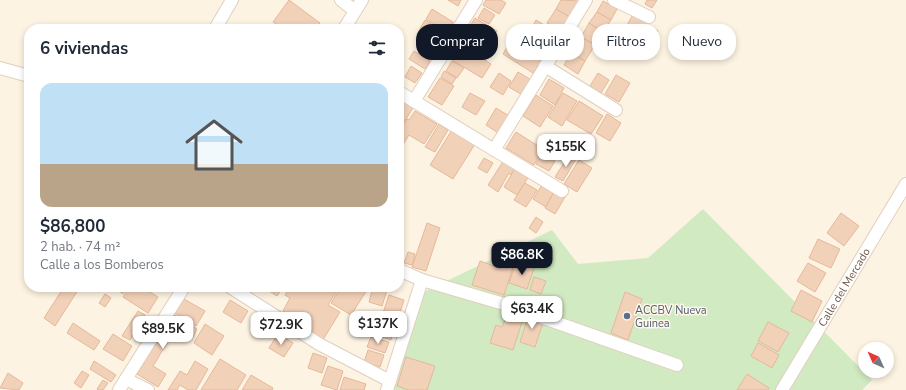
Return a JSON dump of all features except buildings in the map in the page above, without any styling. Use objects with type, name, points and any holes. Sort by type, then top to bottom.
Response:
[{"type":"street","points":[[218,24],[232,0]]},
{"type":"street","points":[[341,0],[355,11]]},
{"type":"street","points":[[347,24],[362,0]]},
{"type":"street","points":[[414,101],[476,0]]},
{"type":"street","points":[[494,150],[586,0]]},
{"type":"street","points":[[614,0],[649,17]]},
{"type":"street","points":[[545,66],[616,110]]},
{"type":"street","points":[[0,68],[24,75]]},
{"type":"street","points":[[404,95],[562,191]]},
{"type":"street","name":"Calle del Mercado","points":[[782,390],[906,184]]},
{"type":"street","points":[[404,272],[422,280],[504,304],[677,365]]},
{"type":"street","points":[[238,292],[388,386],[422,280]]},
{"type":"street","points":[[119,390],[181,292]]},
{"type":"street","points":[[126,379],[148,390]]},
{"type":"green space","points":[[703,209],[858,366],[858,378],[870,378],[872,380],[862,390],[394,390],[422,293],[552,230],[578,264],[648,258]]},
{"type":"place","name":"ACCBV Nueva Guinea","points":[[627,316]]}]
